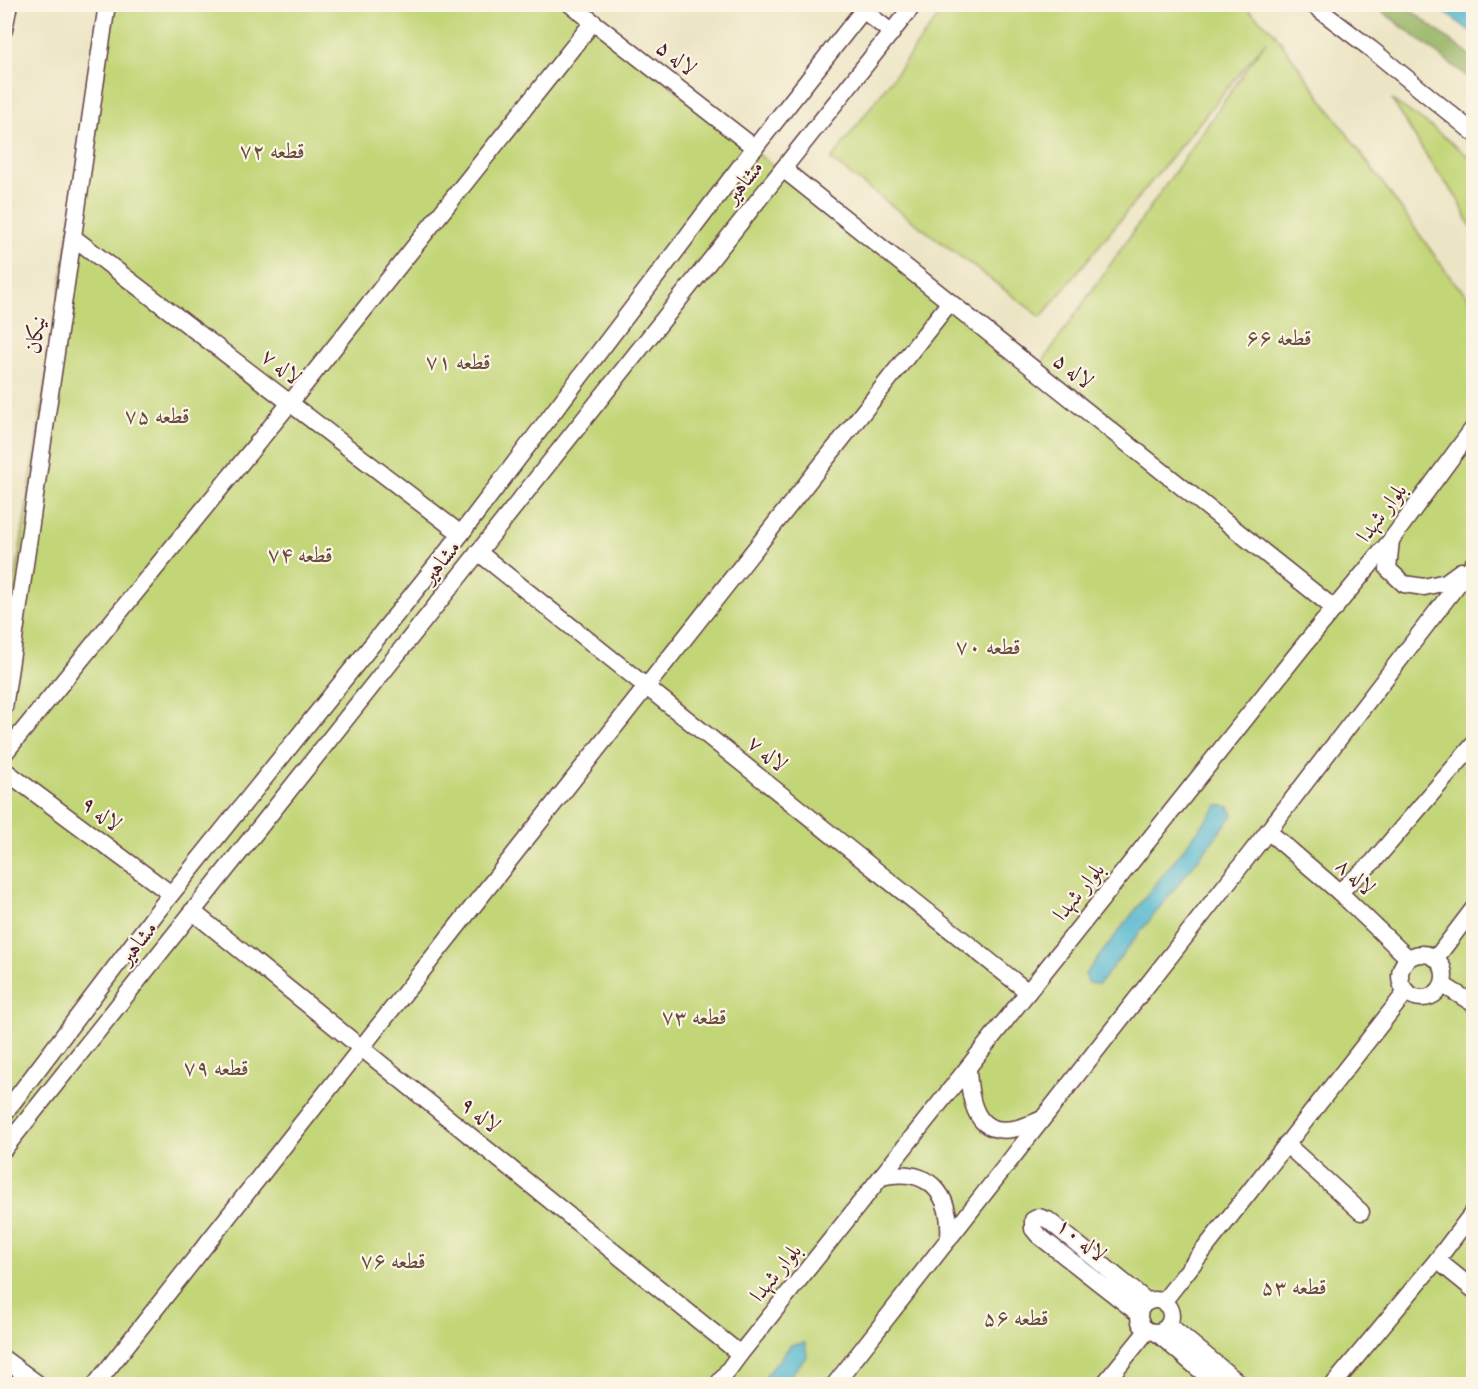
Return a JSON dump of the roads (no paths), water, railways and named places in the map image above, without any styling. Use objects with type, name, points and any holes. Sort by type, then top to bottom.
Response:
[{"type":"street","points":[[4,30],[9,4]]},
{"type":"street","name":"نیکان","points":[[4,708],[107,4]]},
{"type":"street","name":"لاله ۵","points":[[570,4],[755,148]]},
{"type":"street","name":"مشاهیر","points":[[4,1149],[914,4]]},
{"type":"street","points":[[1312,4],[1371,48],[1473,133]]},
{"type":"street","points":[[866,7],[892,33]]},
{"type":"street","name":"مشاهیر","points":[[4,1114],[171,894],[460,534],[755,148],[866,7]]},
{"type":"street","points":[[4,754],[290,403],[594,22]]},
{"type":"street","name":"لاله ۵","points":[[783,169],[1335,609]]},
{"type":"street","name":"لاله ۷","points":[[73,237],[460,534]]},
{"type":"street","points":[[96,1384],[950,302]]},
{"type":"street","name":"بلوار شهدا","points":[[718,1384],[1028,992],[1391,540],[1473,427]]},
{"type":"street","points":[[1391,540],[1388,568],[1404,584],[1424,587],[1446,582],[1473,562]]},
{"type":"street","name":"لاله ۷","points":[[478,552],[1028,992]]},
{"type":"street","points":[[835,1384],[1268,831],[1473,562]]},
{"type":"street","points":[[1339,892],[1373,861],[1473,744]]},
{"type":"street","name":"لاله ۹","points":[[4,770],[171,894]]},
{"type":"street","name":"لاله ۸","points":[[1268,831],[1339,892],[1408,958]]},
{"type":"street","points":[[1436,958],[1473,908]]},
{"type":"street","name":"لاله ۹","points":[[192,911],[740,1354]]},
{"type":"street","points":[[1422,953],[1436,958],[1444,970],[1443,985],[1433,995],[1426,998],[1412,996],[1406,992],[1402,986],[1400,971],[1408,958],[1422,953]]},
{"type":"street","points":[[1443,985],[1473,1004]]},
{"type":"street","points":[[1240,1384],[1158,1330],[1140,1324],[1150,1306],[1287,1144],[1406,992]]},
{"type":"street","points":[[968,1068],[971,1102],[977,1117],[993,1128],[1006,1131],[1021,1129],[1043,1119]]},
{"type":"street","points":[[1287,1144],[1361,1212]]},
{"type":"street","points":[[881,1177],[895,1173],[910,1174],[926,1180],[938,1190],[950,1221],[949,1239]]},
{"type":"street","points":[[1335,1384],[1437,1260],[1473,1211]]},
{"type":"street","name":"لاله ۱۰","points":[[1040,1217],[1048,1220],[1150,1306],[1038,1235],[1033,1229],[1033,1220],[1040,1217]]},
{"type":"street","points":[[1437,1260],[1473,1290]]},
{"type":"street","points":[[1104,1384],[1171,1315],[1170,1310],[1150,1306]]},
{"type":"street","points":[[1158,1330],[1216,1384]]},
{"type":"street","points":[[4,1359],[38,1384]]},
{"type":"water","points":[[1435,5],[1473,5],[1473,33]]},
{"type":"water","points":[[1218,805],[1229,807],[1233,815],[1099,984],[1089,983],[1085,974]]},
{"type":"water","points":[[805,1343],[807,1356],[783,1384],[760,1384],[791,1345]]},
{"type":"park label","name":"قطعه ۷۲","points":[[272,151]]},
{"type":"park label","name":"قطعه ۶۶","points":[[1279,338]]},
{"type":"park label","name":"قطعه ۷۱","points":[[458,362]]},
{"type":"park label","name":"قطعه ۷۵","points":[[157,416]]},
{"type":"park label","name":"قطعه ۷۴","points":[[300,555]]},
{"type":"park label","name":"قطعه ۷۰","points":[[988,647]]},
{"type":"park label","name":"قطعه ۷۳","points":[[694,1017]]},
{"type":"park label","name":"قطعه ۷۹","points":[[216,1068]]},
{"type":"park label","name":"قطعه ۷۶","points":[[393,1261]]},
{"type":"park label","name":"قطعه ۵۳","points":[[1294,1287]]},
{"type":"park label","name":"قطعه ۵۶","points":[[1016,1318]]}]
